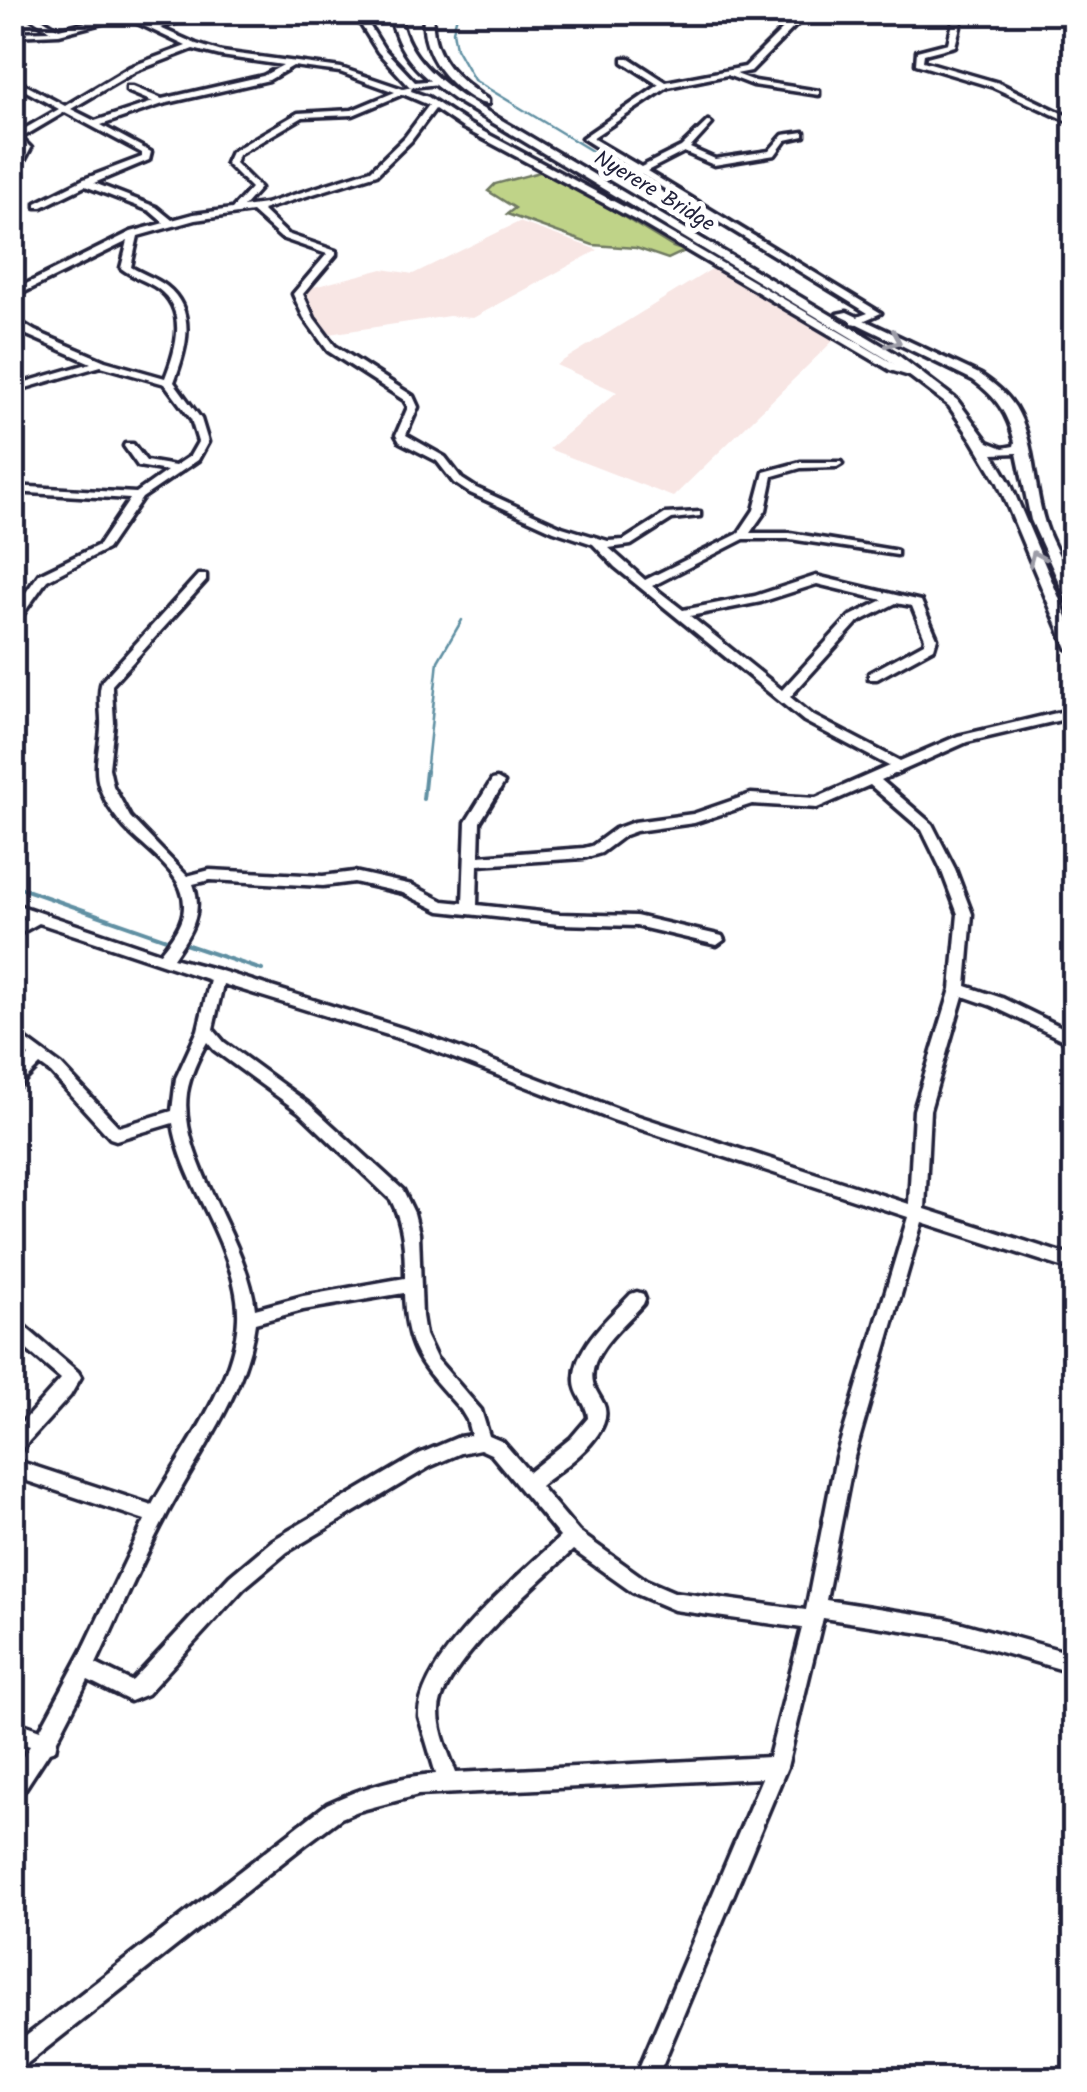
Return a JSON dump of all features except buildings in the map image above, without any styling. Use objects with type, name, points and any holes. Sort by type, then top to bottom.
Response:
[{"type":"main road","name":"Nyerere Bridge","points":[[394,12],[396,33],[405,53],[436,82],[926,379],[953,403],[1004,483],[1074,648]]},
{"type":"main road","name":"Nyerere Bridge","points":[[429,12],[426,25],[433,55],[473,94],[856,321],[958,369],[1006,401],[1014,412],[1022,439],[1034,511],[1074,600]]},
{"type":"main road","points":[[926,379],[924,372],[932,366],[958,369]]},
{"type":"main road","points":[[979,441],[990,450],[1009,452],[1019,448],[1022,439]]},
{"type":"street","points":[[26,12],[59,32]]},
{"type":"street","points":[[153,26],[204,12]]},
{"type":"street","points":[[357,12],[381,50],[418,87]]},
{"type":"street","points":[[806,12],[756,64],[731,74],[665,85],[586,138],[876,313],[856,321]]},
{"type":"street","points":[[12,34],[59,32],[123,14],[193,46],[221,54],[341,70],[402,89],[545,166],[894,368],[926,379]]},
{"type":"street","points":[[956,23],[952,44],[920,53],[917,56],[922,65],[955,70],[996,84],[1074,122]]},
{"type":"street","points":[[16,169],[26,148],[14,140],[133,70],[193,46]]},
{"type":"street","points":[[626,60],[665,85]]},
{"type":"street","points":[[94,124],[161,102],[266,78],[294,62]]},
{"type":"street","points":[[731,74],[754,83],[816,93]]},
{"type":"street","points":[[237,209],[256,188],[230,163],[234,154],[301,115],[353,112],[402,89],[436,82]]},
{"type":"street","points":[[17,84],[142,148],[146,158],[39,205]]},
{"type":"street","points":[[130,89],[161,102]]},
{"type":"street","points":[[12,295],[134,234],[237,209],[255,209],[374,172],[408,139],[434,104]]},
{"type":"street","points":[[638,172],[684,149],[708,124]]},
{"type":"street","points":[[684,149],[718,162],[773,152],[776,142],[785,136],[801,134]]},
{"type":"street","points":[[545,166],[562,160]]},
{"type":"street","points":[[87,181],[92,187],[153,209],[170,223]]},
{"type":"street","points":[[255,209],[284,236],[333,254],[298,294],[309,323],[332,352],[408,398],[413,407],[401,435],[441,459],[458,482],[558,529],[619,546],[669,516],[696,514]]},
{"type":"street","points":[[134,234],[126,268],[163,288],[176,305],[184,333],[182,353],[169,382]]},
{"type":"street","points":[[12,320],[32,333],[102,363],[169,382],[196,419],[203,442],[200,452],[138,496],[103,548],[43,578],[12,621]]},
{"type":"street","points":[[12,389],[102,363]]},
{"type":"street","points":[[128,446],[142,464],[176,469]]},
{"type":"street","points":[[742,536],[760,510],[768,474],[801,465],[837,464]]},
{"type":"street","points":[[12,481],[36,490]]},
{"type":"street","points":[[12,489],[138,496]]},
{"type":"street","points":[[646,584],[742,536],[790,536],[893,552]]},
{"type":"street","points":[[597,542],[619,565],[783,697],[830,731],[900,767]]},
{"type":"street","points":[[162,960],[179,942],[193,902],[187,881],[116,806],[99,763],[108,720],[106,684],[202,578]]},
{"type":"street","points":[[683,614],[757,599],[816,580],[917,604],[931,638],[930,645],[873,676]]},
{"type":"street","points":[[783,697],[853,620],[898,598]]},
{"type":"street","points":[[472,860],[584,853],[596,850],[634,826],[694,818],[752,799],[817,803],[962,739],[1069,714],[1074,724]]},
{"type":"street","points":[[646,2080],[778,1767],[845,1457],[917,1212],[922,1110],[958,989],[965,914],[948,869],[927,827],[872,780]]},
{"type":"street","points":[[470,909],[472,822],[497,783]]},
{"type":"street","points":[[187,881],[210,875],[323,880],[354,877],[406,889],[440,906],[559,920],[636,921],[717,940]]},
{"type":"street","points":[[12,908],[162,960],[422,1040],[618,1116],[1074,1264]]},
{"type":"street","points":[[12,932],[36,917]]},
{"type":"street","points":[[12,1791],[48,1743],[156,1516],[232,1374],[247,1318],[231,1247],[213,1211],[180,1115],[184,1074],[204,1030],[218,975]]},
{"type":"street","points":[[958,989],[997,1002],[1074,1039]]},
{"type":"street","points":[[204,1030],[219,1046],[304,1108],[397,1195],[406,1209],[412,1232],[421,1350],[478,1420],[480,1440]]},
{"type":"street","points":[[12,1034],[81,1094],[116,1134],[180,1115]]},
{"type":"street","points":[[12,1084],[38,1058]]},
{"type":"street","points":[[247,1318],[303,1303],[413,1284]]},
{"type":"street","points":[[529,1483],[585,1436],[597,1420],[596,1406],[582,1373],[592,1354],[637,1299]]},
{"type":"street","points":[[12,1326],[72,1377],[70,1384],[12,1447]]},
{"type":"street","points":[[84,1668],[130,1691],[140,1687],[237,1582],[280,1546],[425,1460],[480,1440],[496,1448],[529,1483],[548,1513],[572,1538],[639,1586],[674,1601],[948,1628],[1074,1664]]},
{"type":"street","points":[[12,1467],[156,1516]]},
{"type":"street","points":[[449,1783],[428,1711],[432,1689],[451,1660],[572,1538]]},
{"type":"street","points":[[12,1730],[48,1743]]},
{"type":"street","points":[[12,2061],[334,1811],[382,1792],[449,1783],[778,1767]]},
{"type":"shaded area","points":[[519,222],[598,250],[473,318],[449,316],[322,335],[306,289],[383,269],[413,274]]},
{"type":"shaded area","points":[[715,267],[836,338],[673,497],[549,449],[617,392],[556,365]]},
{"type":"green space","points":[[547,170],[685,251],[668,259],[636,248],[593,245],[507,214],[515,208],[488,191],[495,184]]},
{"type":"waterway","points":[[458,12],[453,31],[456,48],[474,80],[650,186]]},
{"type":"waterway","points":[[426,774],[438,661],[462,620]]},
{"type":"waterway","points":[[423,799],[426,771]]},
{"type":"waterway","points":[[12,885],[172,941]]},
{"type":"waterway","points":[[182,943],[262,970]]}]
